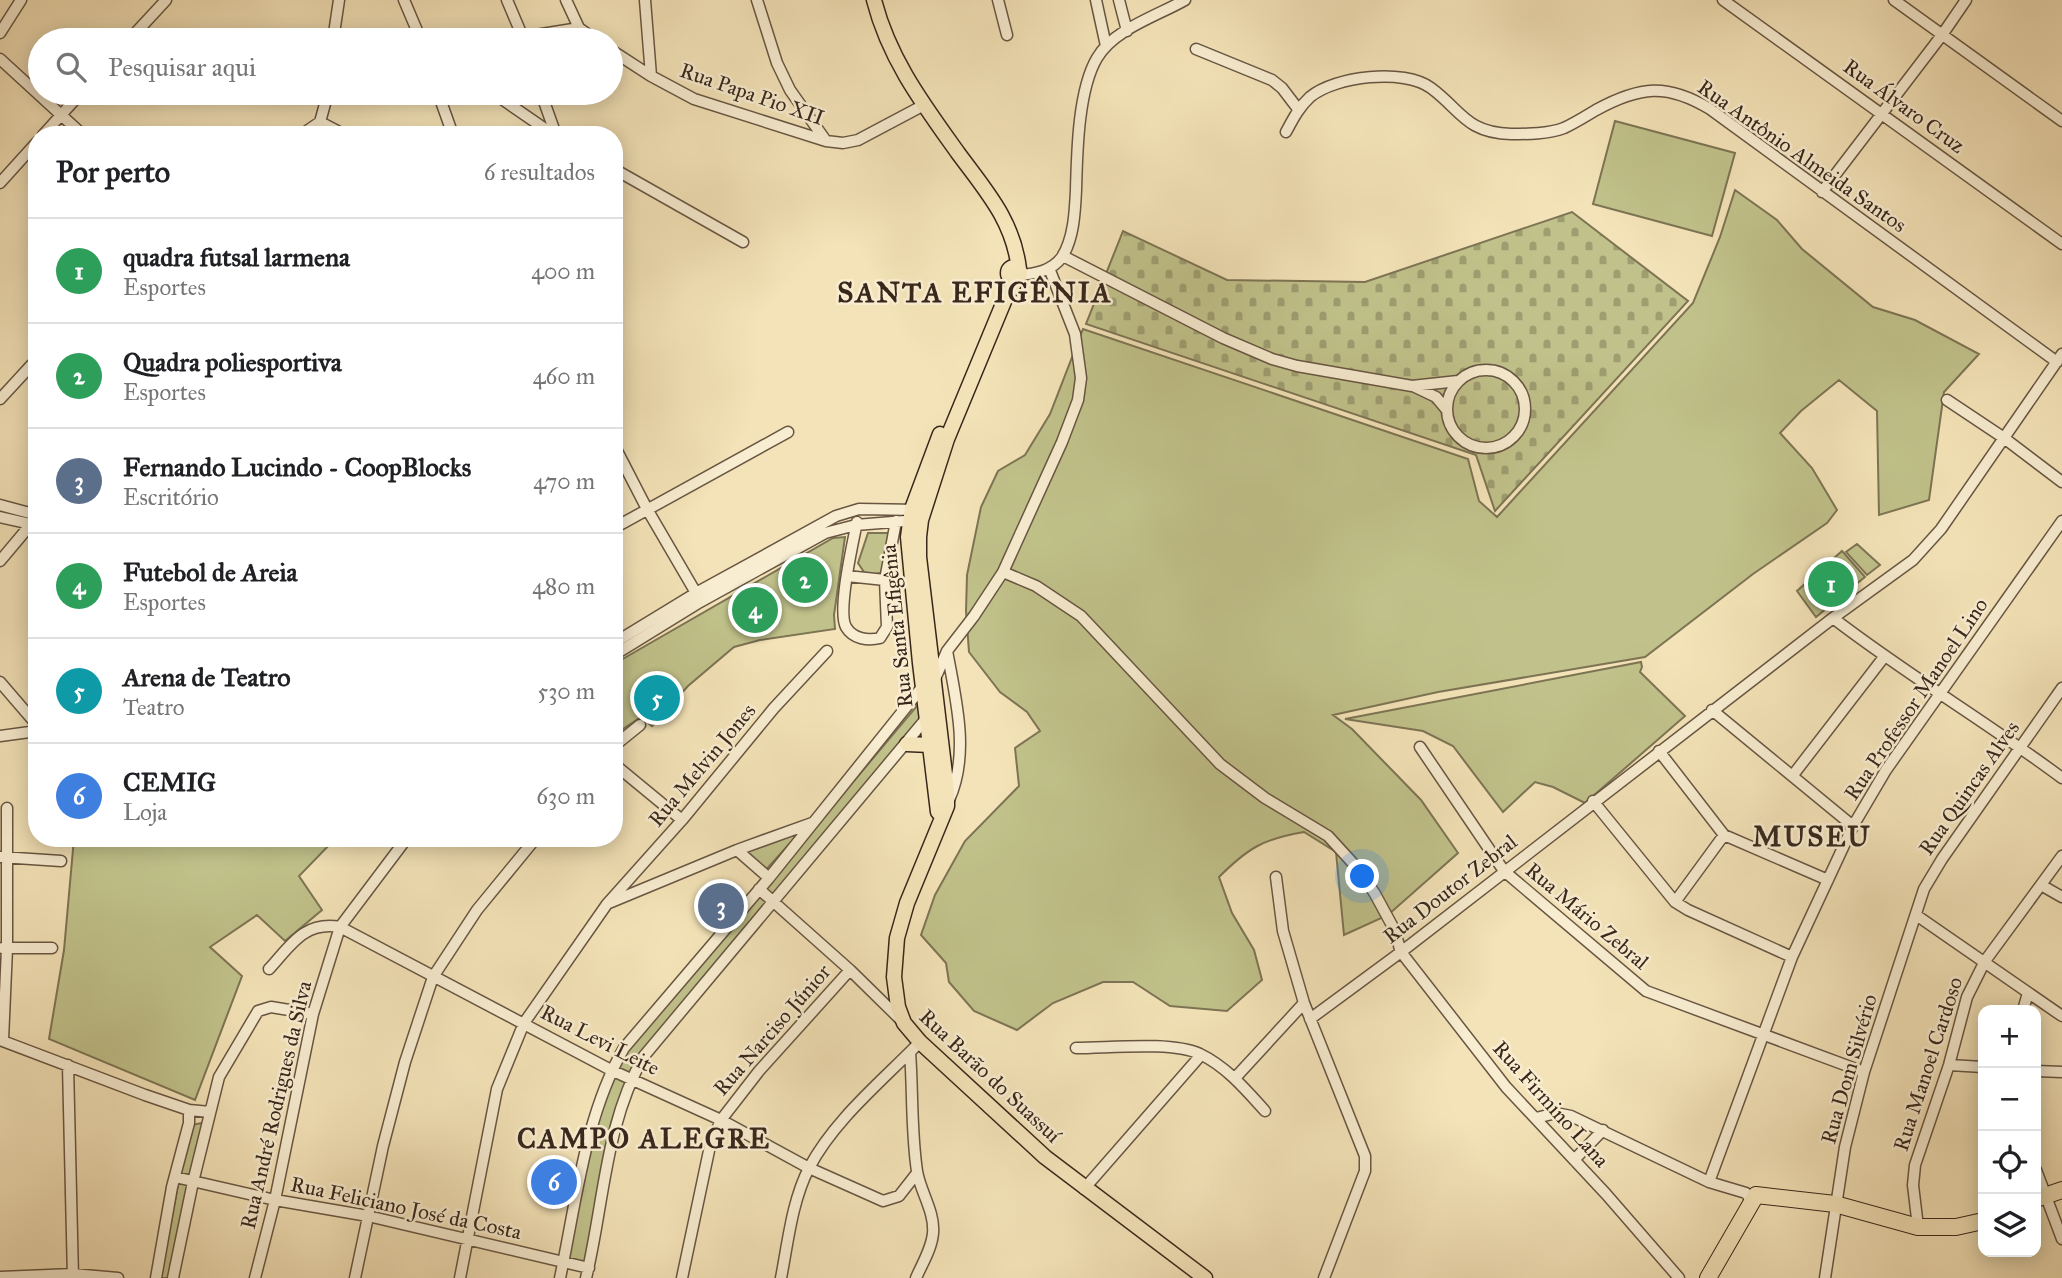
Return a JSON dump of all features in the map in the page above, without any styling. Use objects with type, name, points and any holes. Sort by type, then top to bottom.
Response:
[{"type":"highway","points":[[2041,1197],[2062,1190]]},
{"type":"highway","points":[[1708,1278],[1754,1198],[1835,1204],[1918,1227],[1956,1227],[1978,1222]]},
{"type":"main road","points":[[874,0],[892,54],[924,105],[988,194],[1017,273]]},
{"type":"main road","name":"Rua Santa Efigênia","points":[[904,1023],[898,1007],[894,977],[897,938],[907,902],[947,806],[945,763],[932,711],[908,551],[912,516],[937,440],[1017,273]]},
{"type":"main road","name":"Rua Santa Efigênia","points":[[932,711],[930,745],[939,824]]},
{"type":"main road","points":[[907,744],[930,745]]},
{"type":"main road","name":"Rua Barão do Suassuí","points":[[904,1023],[915,1047],[1084,1189],[1205,1278]]},
{"type":"street","points":[[0,33],[21,0]]},
{"type":"street","points":[[140,28],[166,0]]},
{"type":"street","points":[[335,28],[339,0]]},
{"type":"street","points":[[404,0],[417,28]]},
{"type":"street","points":[[507,0],[519,28]]},
{"type":"street","points":[[566,0],[579,28]]},
{"type":"street","points":[[645,0],[652,76]]},
{"type":"street","points":[[757,0],[777,63],[826,141]]},
{"type":"street","points":[[998,0],[1007,35]]},
{"type":"street","points":[[1096,0],[1106,46]]},
{"type":"street","points":[[1119,0],[1127,31]]},
{"type":"street","points":[[1017,273],[1037,274],[1063,256],[1075,210],[1078,137],[1089,80],[1097,59],[1106,46],[1127,31],[1185,0]]},
{"type":"street","name":"Rua Álvaro Cruz","points":[[1723,0],[2062,244]]},
{"type":"street","points":[[1894,0],[2062,121]]},
{"type":"street","points":[[1822,192],[1966,0]]},
{"type":"street","points":[[1196,49],[1272,79],[1298,109]]},
{"type":"street","name":"Rua Papa Pio XII","points":[[623,58],[694,99],[826,141],[843,143],[858,140],[924,105]]},
{"type":"street","points":[[0,59],[28,85]]},
{"type":"street","name":"Rua Antônio Almeida Santos","points":[[1286,132],[1298,109],[1311,96],[1325,88],[1345,82],[1398,76],[1431,88],[1457,114],[1472,124],[1509,134],[1563,128],[1612,101],[1631,94],[1672,92],[1689,97],[1710,109],[1822,192],[2059,358]]},
{"type":"street","points":[[50,105],[73,126]]},
{"type":"street","points":[[51,126],[70,105]]},
{"type":"street","points":[[314,126],[320,122],[325,105]]},
{"type":"street","points":[[442,105],[450,126]]},
{"type":"street","points":[[511,105],[542,126]]},
{"type":"street","points":[[545,105],[552,126]]},
{"type":"street","points":[[320,122],[328,126]]},
{"type":"street","points":[[0,183],[28,152]]},
{"type":"street","points":[[623,174],[743,242]]},
{"type":"street","points":[[1063,256],[1223,338],[1272,359],[1297,366],[1412,386],[1436,397],[1446,409]]},
{"type":"street","points":[[560,1278],[595,1111],[611,1070],[624,1048],[769,878],[928,684],[947,651],[1003,572],[1062,442],[1078,400],[1080,387],[1075,334],[1049,268]]},
{"type":"street","name":"Rua Doutor Zebral","points":[[1310,1020],[1712,710],[1913,560],[1927,547],[2059,358]]},
{"type":"street","points":[[0,398],[28,368]]},
{"type":"street","points":[[1486,370],[1501,373],[1513,381],[1522,394],[1525,409],[1522,424],[1513,437],[1501,445],[1486,448],[1470,445],[1458,437],[1449,424],[1446,409],[1449,394],[1458,381],[1470,373],[1486,370]]},
{"type":"street","points":[[1412,386],[1458,381]]},
{"type":"street","points":[[1947,400],[2004,438],[2062,482]]},
{"type":"street","points":[[623,523],[788,432]]},
{"type":"street","points":[[623,462],[696,593]]},
{"type":"street","points":[[0,505],[28,517]]},
{"type":"street","points":[[623,638],[696,593],[836,516],[859,509],[912,516]]},
{"type":"street","points":[[859,509],[847,576],[843,619],[847,629],[869,641],[880,638],[887,627],[885,580],[912,516]]},
{"type":"street","points":[[623,649],[700,602],[825,533],[838,528],[912,516]]},
{"type":"street","points":[[0,517],[28,519]]},
{"type":"street","name":"Rua Professor Manoel Lino","points":[[1709,1182],[1792,957],[1853,827],[1886,770],[2062,521]]},
{"type":"street","points":[[0,561],[28,528]]},
{"type":"street","name":"Rua Firmino Lana","points":[[1003,572],[1036,586],[1081,616],[1220,764],[1265,798],[1328,836],[1360,871],[1375,894],[1394,929],[1401,952],[1506,1087],[1679,1278]]},
{"type":"street","points":[[847,576],[885,580]]},
{"type":"street","points":[[1833,618],[1884,657],[2021,747],[2062,778]]},
{"type":"street","name":"Rua Melvin Jones","points":[[460,1278],[497,1089],[524,1023],[607,904],[682,820],[774,708],[827,651]]},
{"type":"street","points":[[947,651],[957,711],[960,758],[955,786],[947,806]]},
{"type":"street","points":[[1793,775],[1884,657]]},
{"type":"street","points":[[0,682],[28,715]]},
{"type":"street","name":"Rua Quincas Alves","points":[[1916,915],[1924,889],[1942,859],[2062,688]]},
{"type":"street","points":[[1712,710],[1853,827]]},
{"type":"street","points":[[587,1273],[615,1126],[630,1079],[644,1056],[932,711]]},
{"type":"street","points":[[623,738],[640,724]]},
{"type":"street","points":[[0,736],[28,732]]},
{"type":"street","name":"Rua Mário Zebral","points":[[1420,747],[1504,871],[1646,991],[1864,1073]]},
{"type":"street","points":[[1659,751],[1724,835],[1828,880]]},
{"type":"street","points":[[623,771],[682,820]]},
{"type":"street","points":[[1593,801],[1675,902],[1792,957]]},
{"type":"street","points":[[7,808],[1,1040],[189,1110],[210,1112]]},
{"type":"street","points":[[607,904],[737,850],[812,823]]},
{"type":"street","points":[[1675,902],[1724,835]]},
{"type":"street","name":"Rua André Rodrigues da Silva","points":[[256,1278],[275,1200],[313,1014],[340,927],[400,847]]},
{"type":"street","points":[[355,1278],[383,1146],[402,1074],[433,977],[477,910],[529,847]]},
{"type":"street","points":[[737,850],[769,878]]},
{"type":"street","name":"Rua Manoel Cardoso","points":[[1918,1227],[1913,1185],[1915,1165],[1949,1065],[1968,997],[1985,961],[2062,856]]},
{"type":"street","points":[[4,857],[61,861]]},
{"type":"street","points":[[1276,877],[1283,931],[1304,1003],[1365,1156],[1365,1171],[1324,1278]]},
{"type":"street","points":[[2041,885],[2062,897]]},
{"type":"street","name":"Rua Barão do Suassuí","points":[[759,889],[850,970],[904,1023]]},
{"type":"street","points":[[1916,915],[2062,1016]]},
{"type":"street","name":"Rua Dom Silvério","points":[[1825,1278],[1845,1147],[1864,1073],[1916,915]]},
{"type":"street","points":[[269,969],[306,930],[326,924],[340,927]]},
{"type":"street","name":"Rua Levi Leite","points":[[340,927],[611,1070],[721,1120],[809,1168],[883,1200],[899,1196],[917,1173]]},
{"type":"street","points":[[3,948],[52,947]]},
{"type":"street","name":"Rua Narciso Júnior","points":[[682,1278],[710,1146],[721,1120],[758,1071],[850,970]]},
{"type":"street","points":[[2024,1005],[2028,993]]},
{"type":"street","points":[[1235,1077],[1304,1003]]},
{"type":"street","points":[[173,1278],[192,1182],[219,1077],[258,1011],[271,1007],[313,1014]]},
{"type":"street","points":[[781,1278],[791,1228],[809,1168],[872,1088],[915,1047]]},
{"type":"street","points":[[915,1047],[912,1128],[917,1173],[933,1223],[933,1235],[916,1278]]},
{"type":"street","points":[[1076,1048],[1160,1047],[1187,1050],[1201,1055],[1235,1077],[1265,1111]]},
{"type":"street","points":[[1084,1189],[1201,1055]]},
{"type":"street","points":[[68,1065],[73,1276]]},
{"type":"street","points":[[1949,1065],[1978,1067]]},
{"type":"street","points":[[2041,1071],[2062,1072]]},
{"type":"street","points":[[156,1278],[175,1177],[189,1123],[189,1110]]},
{"type":"street","points":[[1536,1118],[1556,1113],[1571,1116],[1709,1182],[1754,1198]]},
{"type":"street","points":[[1574,1160],[1603,1130]]},
{"type":"street","name":"Rua Feliciano José da Costa","points":[[175,1177],[467,1238],[564,1261],[587,1273]]},
{"type":"street","points":[[2041,1197],[2062,1239]]},
{"type":"street","points":[[0,1277],[118,1278]]},
{"type":"green space","points":[[1615,121],[1735,153],[1712,236],[1593,204]]},
{"type":"green space","points":[[1735,190],[1777,220],[1802,249],[1873,307],[1915,320],[1979,354],[1944,392],[1929,500],[1879,515],[1877,411],[1839,380],[1801,411],[1780,433],[1812,468],[1837,510],[1827,523],[1753,574],[1645,657],[1438,692],[1333,715],[1352,729],[1421,800],[1458,853],[1388,915],[1344,935],[1336,852],[1304,832],[1290,835],[1257,846],[1219,877],[1232,913],[1254,950],[1262,980],[1227,1011],[1170,1006],[1133,982],[1103,982],[1053,1003],[1017,1030],[974,1011],[949,982],[946,963],[921,935],[935,895],[965,841],[1019,786],[1015,748],[1040,731],[1027,712],[1000,692],[969,652],[967,575],[981,507],[998,471],[1025,455],[1050,414],[1083,329],[1468,459],[1479,501],[1497,517],[1693,303],[1720,237]]},
{"type":"green space","points":[[1572,212],[1688,301],[1495,511],[1476,455],[1086,324],[1123,231],[1227,280],[1365,282]]},
{"type":"green space","points":[[868,533],[892,533],[881,573],[869,575],[858,563]]},
{"type":"green space","points":[[845,537],[834,615],[835,629],[760,640],[734,647],[688,686],[652,726],[641,717],[623,729],[623,659],[833,538]]},
{"type":"green space","points":[[1857,544],[1880,565],[1867,575],[1846,552]]},
{"type":"green space","points":[[1842,551],[1865,577],[1816,617],[1797,591]]},
{"type":"green space","points":[[1641,662],[1640,672],[1685,716],[1585,803],[1553,787],[1535,782],[1503,812],[1453,746],[1423,731],[1345,719]]},
{"type":"green space","points":[[921,701],[923,715],[774,898],[764,888]]},
{"type":"green space","points":[[801,831],[764,872],[747,851]]},
{"type":"green space","points":[[73,847],[327,847],[299,876],[322,910],[285,941],[257,915],[210,947],[242,976],[195,1100],[49,1039],[64,950]]},
{"type":"green space","points":[[758,890],[769,900],[632,1075],[617,1067],[641,1028]]},
{"type":"green space","points":[[614,1075],[627,1082],[611,1123],[586,1263],[565,1259],[598,1116]]},
{"type":"green space","points":[[206,1122],[191,1176],[180,1175],[192,1125]]},
{"type":"green space","points":[[179,1180],[188,1181],[170,1278],[160,1278]]},
{"type":"place","name":"Quadra poliesportiva","points":[[805,580]]},
{"type":"place","name":"quadra futsal larmena","points":[[1831,584]]},
{"type":"place","name":"Futebol de Areia","points":[[755,610]]},
{"type":"place","name":"Arena de Teatro","points":[[657,698]]},
{"type":"place","name":"Fernando Lucindo - CoopBlocks","points":[[721,906]]},
{"type":"place","name":"CEMIG","points":[[554,1182]]},
{"type":"district","name":"SANTA EFIGÊNIA","points":[[975,292]]},
{"type":"district","name":"MUSEU","points":[[1812,836]]},
{"type":"district","name":"CAMPO ALEGRE","points":[[644,1138]]}]
